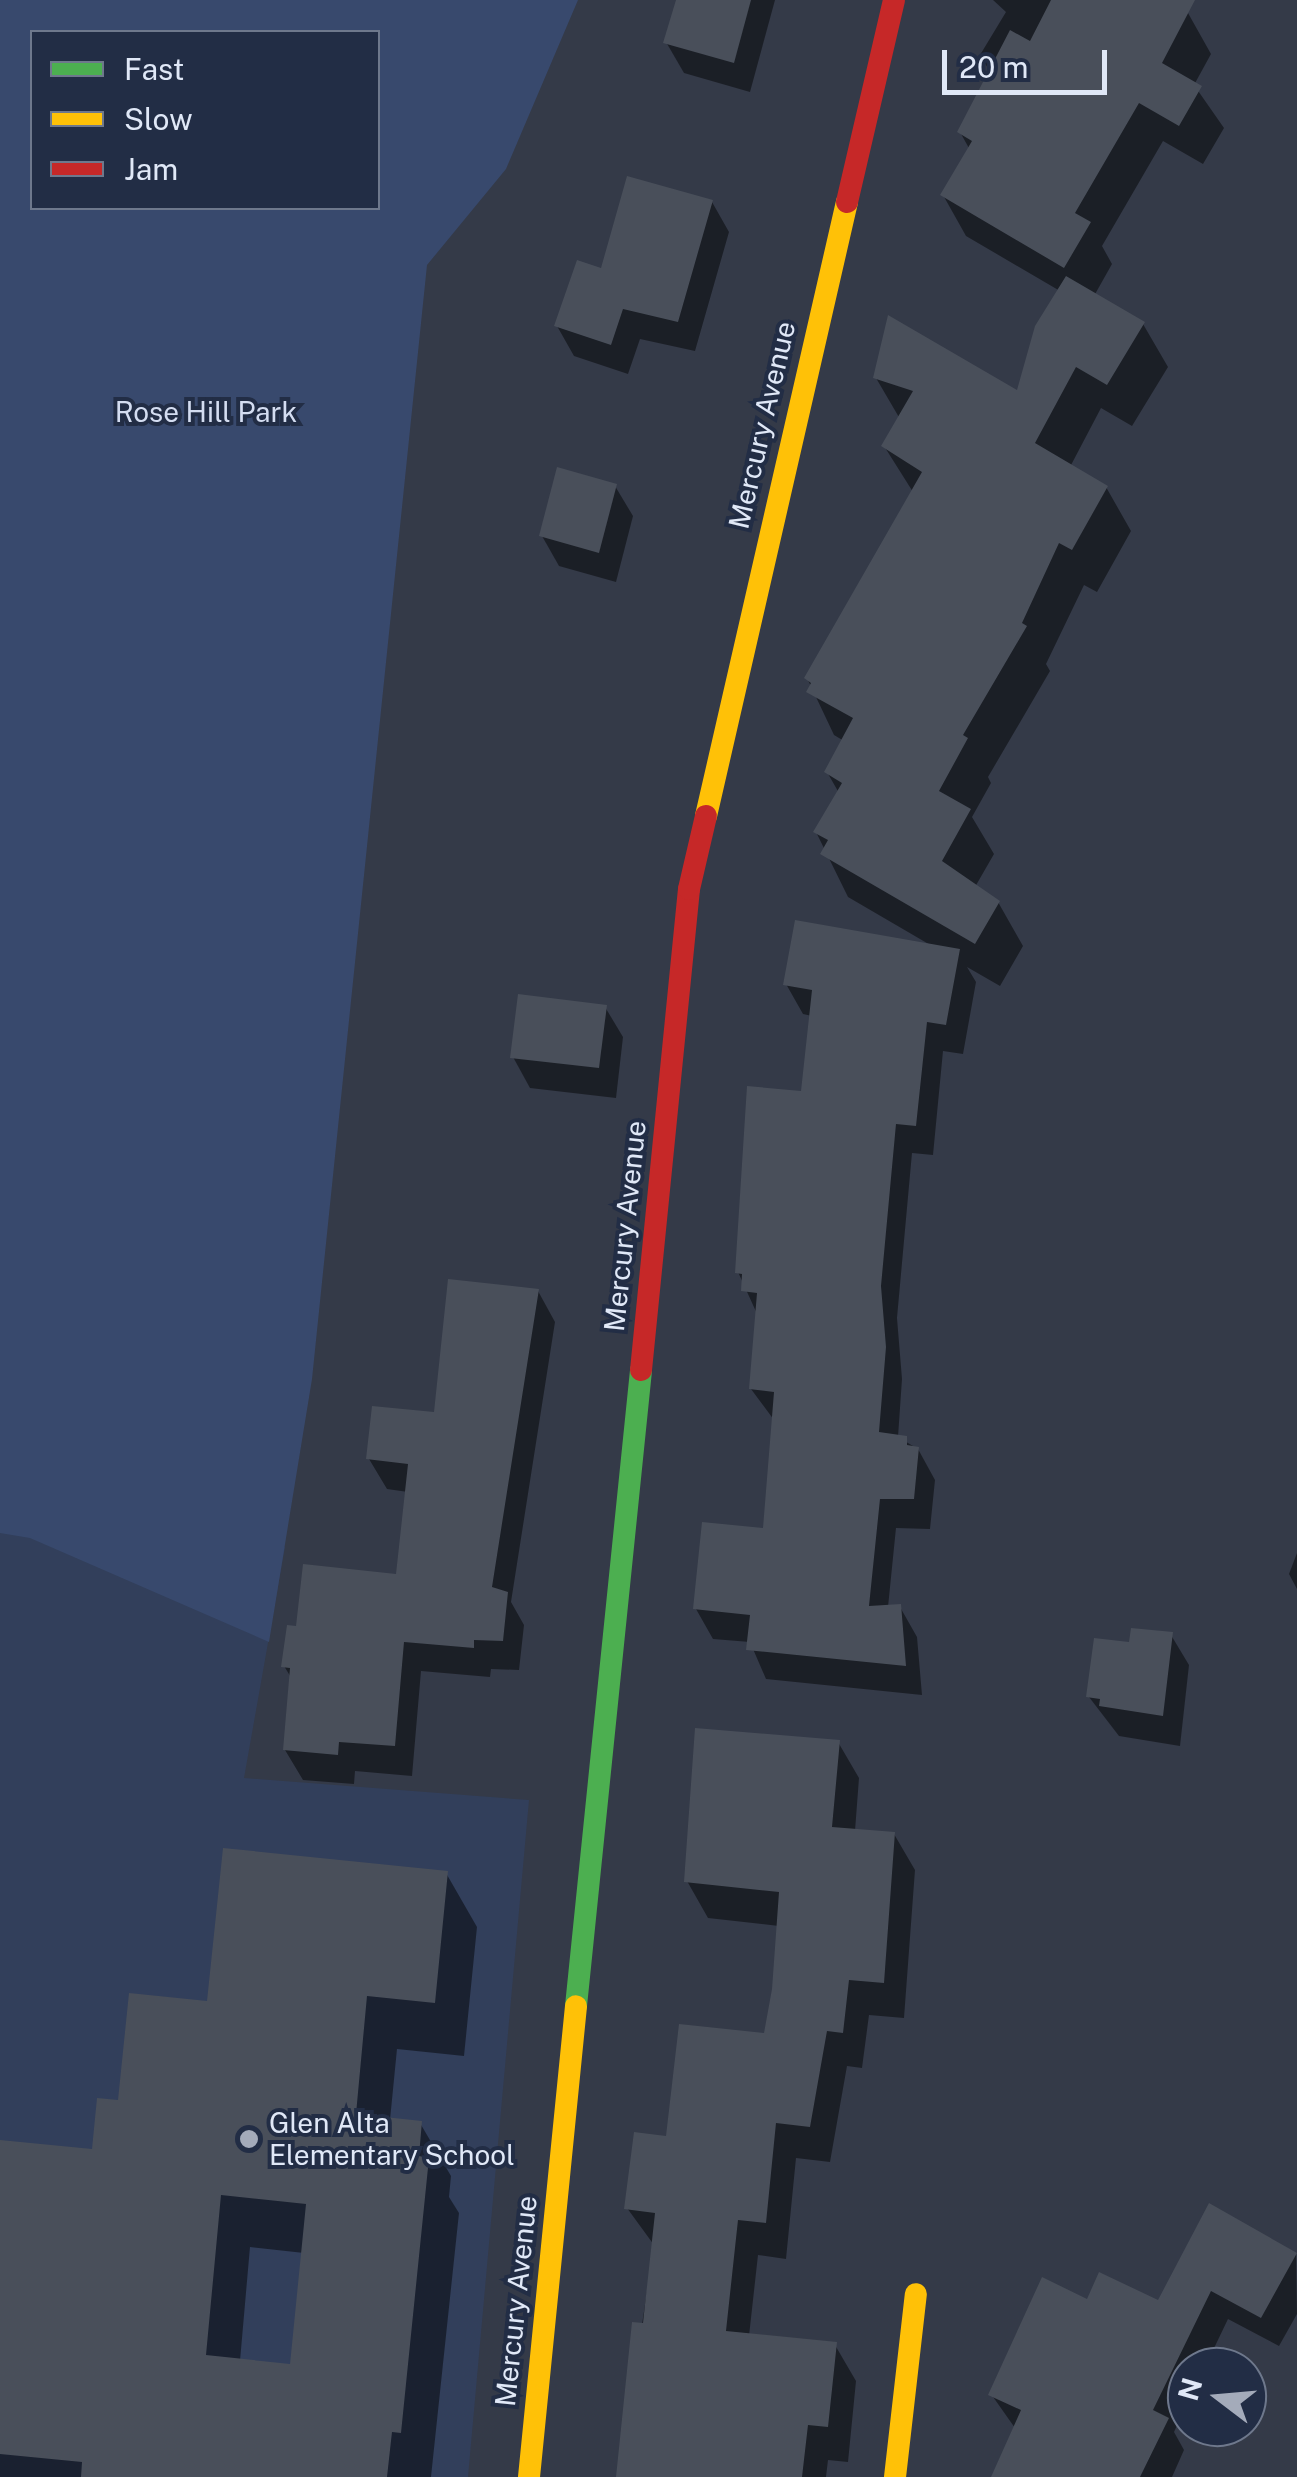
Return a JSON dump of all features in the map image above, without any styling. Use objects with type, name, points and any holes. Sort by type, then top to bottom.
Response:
[{"type":"street","name":"Mercury Avenue","points":[[529,2477],[689,889],[894,0]]},
{"type":"street","points":[[895,2477],[916,2294]]},
{"type":"shaded area","name":"Glen Alta Elementary School","points":[[0,1516],[285,1547],[244,1778],[529,1800],[468,2477],[0,2477]]},
{"type":"green space","name":"Rose Hill Park","points":[[0,0],[578,0],[506,169],[427,265],[312,1379],[269,1642],[30,1538],[0,1533]]},
{"type":"building","points":[[676,0],[751,0],[734,63],[663,43]]},
{"type":"building","points":[[1051,0],[1195,0],[1162,63],[1202,86],[1179,126],[1139,103],[1075,213],[1091,222],[1064,268],[940,195],[972,141],[957,132],[1010,30],[1030,41]]},
{"type":"building","points":[[627,176],[713,200],[678,322],[623,309],[611,345],[554,326],[577,260],[601,268]]},
{"type":"building","points":[[1066,276],[1145,322],[1107,385],[1076,367],[1035,443],[1108,486],[1072,550],[1059,543],[1022,623],[1027,626],[963,735],[968,738],[939,791],[971,809],[942,861],[1000,901],[975,944],[820,854],[828,840],[813,832],[842,783],[824,772],[853,718],[806,692],[811,683],[804,678],[922,472],[881,446],[913,391],[873,378],[888,315],[1017,390],[1035,326]]},
{"type":"building","points":[[557,467],[617,484],[599,553],[539,536]]},
{"type":"building","points":[[795,920],[960,949],[946,1025],[927,1022],[916,1126],[896,1124],[881,1286],[886,1347],[879,1432],[907,1436],[907,1445],[919,1447],[914,1499],[880,1499],[869,1606],[901,1604],[906,1666],[746,1650],[750,1615],[693,1609],[702,1522],[763,1528],[774,1392],[749,1389],[757,1293],[741,1291],[742,1274],[735,1273],[747,1086],[801,1091],[812,990],[783,985]]},
{"type":"building","points":[[518,994],[607,1005],[599,1068],[510,1058]]},
{"type":"building","points":[[448,1279],[539,1289],[492,1587],[508,1592],[503,1641],[474,1640],[474,1648],[404,1642],[395,1746],[339,1742],[338,1755],[283,1750],[290,1668],[281,1667],[287,1625],[296,1626],[303,1564],[396,1574],[408,1464],[366,1459],[372,1406],[434,1412]]},
{"type":"building","points":[[1131,1628],[1173,1632],[1163,1716],[1099,1706],[1100,1699],[1086,1697],[1094,1638],[1129,1642]]},
{"type":"building","points":[[695,1728],[840,1740],[832,1827],[895,1832],[884,1983],[849,1980],[843,2033],[827,2031],[810,2127],[776,2123],[766,2223],[738,2220],[726,2331],[837,2342],[828,2427],[808,2425],[802,2477],[616,2477],[632,2322],[643,2323],[655,2213],[624,2209],[634,2132],[666,2136],[679,2024],[764,2033],[772,1989],[779,1892],[684,1882]]},
{"type":"building","points":[[223,1848],[448,1871],[435,2003],[367,1996],[356,2114],[422,2121],[419,2156],[429,2158],[401,2433],[392,2432],[387,2477],[81,2477],[82,2462],[0,2454],[0,2140],[92,2149],[97,2098],[118,2100],[129,1993],[207,2001]],"holes":[[[221,2195],[306,2204],[290,2364],[206,2355]]]},
{"type":"building","points":[[1209,2203],[1297,2253],[1261,2318],[1211,2291],[1184,2347],[1167,2347],[1167,2381],[1153,2410],[1167,2417],[1167,2422],[1140,2477],[991,2477],[1021,2410],[988,2395],[1042,2277],[1087,2299],[1099,2272],[1158,2300]]},
{"type":"traffic: fast","points":[[576,2006],[641,1370]]},
{"type":"traffic: slow","points":[[706,816],[847,202]]},
{"type":"traffic: slow","points":[[529,2477],[576,2006]]},
{"type":"traffic: slow","points":[[895,2477],[916,2294]]},
{"type":"traffic: jam","points":[[847,202],[894,0]]},
{"type":"traffic: jam","points":[[641,1370],[689,889],[706,816]]},
{"type":"place","name":"Glen Alta Elementary School","points":[[249,2139]]}]
